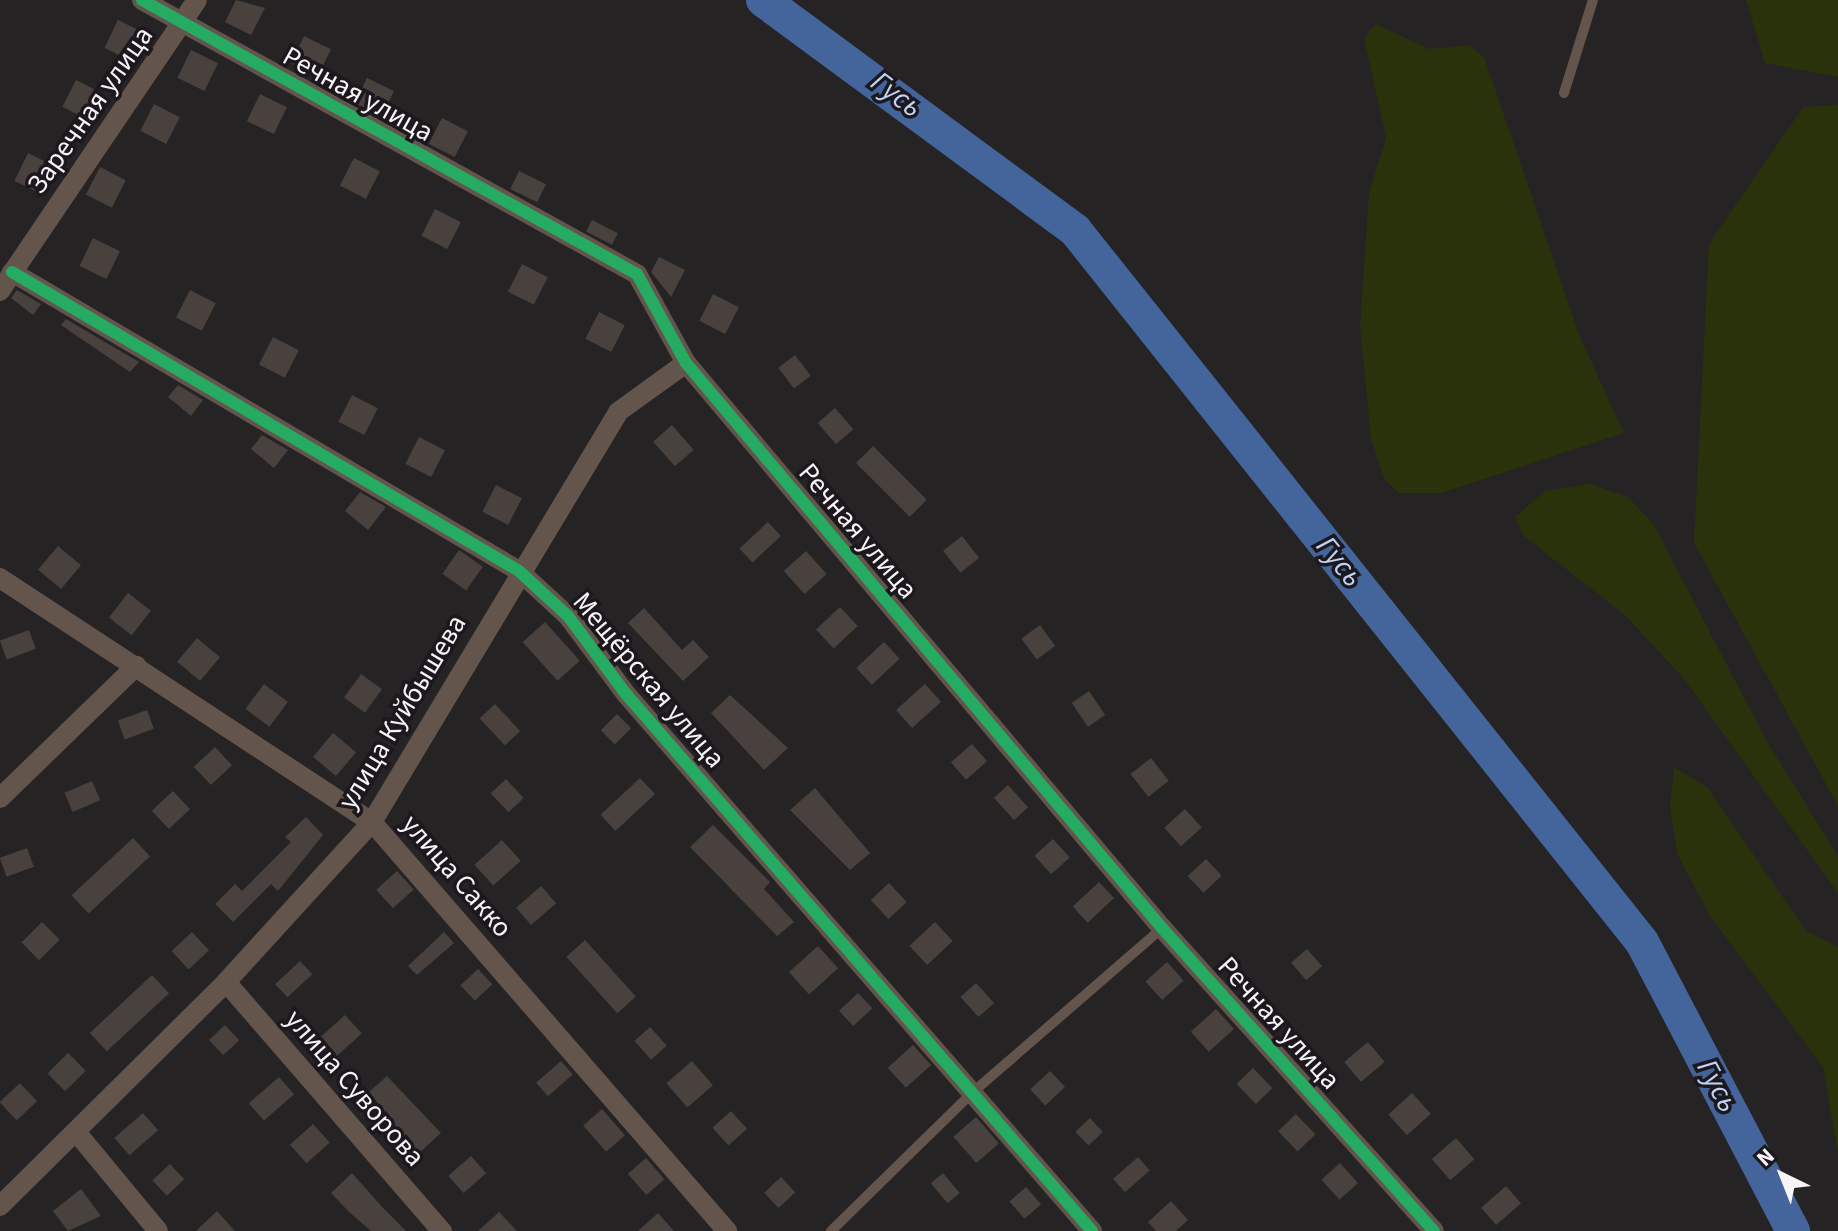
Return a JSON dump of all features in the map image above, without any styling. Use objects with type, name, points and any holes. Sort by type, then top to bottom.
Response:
[{"type":"street","name":"Речная улица","points":[[142,0],[637,274],[686,363],[1162,928],[1434,1231]]},
{"type":"street","name":"Заречная улица","points":[[0,291],[197,0]]},
{"type":"street","name":"Мещёрская улица","points":[[12,272],[519,571],[568,616],[626,694],[1092,1231]]},
{"type":"street","name":"улица Куйбышева","points":[[0,1206],[226,982],[372,822],[519,571],[618,412],[686,363]]},
{"type":"street","name":"улица Сакко","points":[[0,578],[372,822],[727,1231]]},
{"type":"street","points":[[0,798],[136,666]]},
{"type":"street","name":"улица Суворова","points":[[226,982],[442,1231]]},
{"type":"street","points":[[77,1133],[158,1231]]},
{"type":"lane","points":[[1564,93],[1593,0]]},
{"type":"lane","points":[[831,1231],[973,1092],[1162,928]]},
{"type":"green space","points":[[1746,0],[1838,0],[1838,77],[1765,63]]},
{"type":"green space","points":[[1376,24],[1429,49],[1469,45],[1484,57],[1580,337],[1624,433],[1441,493],[1399,493],[1384,479],[1371,439],[1360,326],[1369,193],[1386,138],[1364,38]]},
{"type":"green space","points":[[1838,105],[1838,806],[1694,543],[1709,244],[1803,107]]},
{"type":"green space","points":[[1590,484],[1628,497],[1654,525],[1766,740],[1838,856],[1838,893],[1684,679],[1626,616],[1524,536],[1515,517],[1545,491]]},
{"type":"green space","points":[[1674,767],[1707,787],[1806,931],[1838,947],[1838,1154],[1823,1067],[1708,913],[1677,853],[1670,807]]},
{"type":"building","points":[[236,0],[265,8],[251,35],[225,22]]},
{"type":"building","points":[[118,20],[145,33],[131,61],[104,48]]},
{"type":"building","points":[[304,36],[331,49],[318,76],[291,63]]},
{"type":"building","points":[[191,50],[218,63],[204,91],[177,78]]},
{"type":"building","points":[[367,78],[394,91],[382,116],[355,103]]},
{"type":"building","points":[[76,80],[102,93],[88,120],[62,107]]},
{"type":"building","points":[[260,94],[287,107],[274,134],[247,121]]},
{"type":"building","points":[[154,104],[180,117],[166,144],[140,131]]},
{"type":"building","points":[[442,118],[468,131],[455,157],[429,144]]},
{"type":"building","points":[[28,153],[55,166],[41,194],[14,181]]},
{"type":"building","points":[[354,158],[380,171],[366,199],[340,186]]},
{"type":"building","points":[[100,167],[126,180],[112,208],[86,195]]},
{"type":"building","points":[[519,171],[546,184],[537,202],[510,189]]},
{"type":"building","points":[[435,209],[461,222],[447,249],[421,236]]},
{"type":"building","points":[[592,220],[618,233],[612,245],[586,232]]},
{"type":"building","points":[[93,238],[120,251],[106,279],[79,266]]},
{"type":"building","points":[[659,257],[685,270],[671,297],[651,272]]},
{"type":"building","points":[[522,264],[548,277],[534,305],[508,292]]},
{"type":"building","points":[[17,290],[41,304],[33,315],[11,298]]},
{"type":"building","points":[[190,290],[216,303],[202,331],[176,318]]},
{"type":"building","points":[[713,294],[739,307],[725,334],[699,321]]},
{"type":"building","points":[[599,312],[625,325],[611,352],[585,339]]},
{"type":"building","points":[[66,319],[139,362],[130,372],[61,325]]},
{"type":"building","points":[[273,337],[299,350],[285,378],[259,365]]},
{"type":"building","points":[[795,355],[811,376],[794,388],[778,368]]},
{"type":"building","points":[[178,385],[203,400],[191,416],[168,397]]},
{"type":"building","points":[[352,395],[378,408],[364,435],[338,422]]},
{"type":"building","points":[[835,408],[853,429],[836,444],[818,423]]},
{"type":"building","points":[[672,425],[694,450],[675,466],[653,441]]},
{"type":"building","points":[[262,435],[288,450],[274,468],[251,449]]},
{"type":"building","points":[[419,437],[445,450],[431,477],[405,464]]},
{"type":"building","points":[[873,446],[927,500],[910,517],[856,463]]},
{"type":"building","points":[[496,485],[522,498],[508,525],[482,512]]},
{"type":"building","points":[[360,492],[386,507],[368,530],[345,511]]},
{"type":"building","points":[[768,522],[781,536],[752,562],[739,549]]},
{"type":"building","points":[[962,536],[979,558],[960,573],[943,551]]},
{"type":"building","points":[[58,546],[81,565],[61,589],[38,570]]},
{"type":"building","points":[[459,550],[483,567],[466,590],[442,574]]},
{"type":"building","points":[[806,551],[827,574],[804,594],[784,571]]},
{"type":"building","points":[[128,593],[151,611],[132,635],[109,617]]},
{"type":"building","points":[[840,607],[858,626],[834,649],[816,630]]},
{"type":"building","points":[[644,608],[682,650],[693,640],[709,657],[683,681],[628,623]]},
{"type":"building","points":[[545,622],[580,661],[558,681],[523,642]]},
{"type":"building","points":[[1040,625],[1055,646],[1037,660],[1021,639]]},
{"type":"building","points":[[29,630],[36,649],[7,659],[0,641]]},
{"type":"building","points":[[197,638],[220,657],[200,681],[177,662]]},
{"type":"building","points":[[884,642],[900,659],[872,685],[856,668]]},
{"type":"building","points":[[361,674],[382,689],[365,713],[344,697]]},
{"type":"building","points":[[264,684],[288,702],[269,727],[245,709]]},
{"type":"building","points":[[925,684],[941,702],[912,728],[896,710]]},
{"type":"building","points":[[1089,691],[1105,715],[1088,727],[1072,703]]},
{"type":"building","points":[[730,695],[788,748],[764,770],[711,713]]},
{"type":"building","points":[[495,704],[520,731],[505,745],[480,718]]},
{"type":"building","points":[[147,710],[154,729],[125,739],[118,721]]},
{"type":"building","points":[[617,714],[631,728],[615,744],[601,730]]},
{"type":"building","points":[[333,733],[356,752],[336,776],[313,757]]},
{"type":"building","points":[[972,744],[987,761],[966,780],[951,762]]},
{"type":"building","points":[[215,747],[232,765],[211,785],[194,767]]},
{"type":"building","points":[[1151,758],[1169,781],[1148,797],[1131,774]]},
{"type":"building","points":[[640,778],[655,794],[616,831],[601,815]]},
{"type":"building","points":[[506,779],[524,798],[508,812],[491,793]]},
{"type":"building","points":[[92,781],[100,800],[73,812],[64,793]]},
{"type":"building","points":[[1008,785],[1028,807],[1014,820],[994,798]]},
{"type":"building","points":[[815,788],[870,853],[850,870],[790,810]]},
{"type":"building","points":[[173,791],[190,809],[169,829],[152,811]]},
{"type":"building","points":[[1185,809],[1202,828],[1181,846],[1164,828]]},
{"type":"building","points":[[306,817],[323,835],[278,891],[271,884],[233,922],[215,904],[235,884],[242,891],[291,842],[285,837]]},
{"type":"building","points":[[713,825],[770,882],[764,889],[794,922],[777,936],[690,847]]},
{"type":"building","points":[[133,838],[150,856],[89,914],[72,895]]},
{"type":"building","points":[[1053,839],[1070,858],[1051,874],[1034,856]]},
{"type":"building","points":[[502,840],[521,861],[493,886],[475,865]]},
{"type":"building","points":[[27,848],[34,867],[7,877],[0,858]]},
{"type":"building","points":[[1206,859],[1222,876],[1203,893],[1188,876]]},
{"type":"building","points":[[397,871],[414,890],[393,908],[376,890]]},
{"type":"building","points":[[1099,882],[1114,898],[1088,923],[1073,907]]},
{"type":"building","points":[[889,883],[907,902],[888,919],[871,900]]},
{"type":"building","points":[[541,886],[556,903],[531,925],[516,908]]},
{"type":"building","points":[[42,922],[60,940],[39,960],[21,943]]},
{"type":"building","points":[[935,922],[953,941],[927,965],[909,946]]},
{"type":"building","points":[[192,932],[209,950],[189,969],[172,951]]},
{"type":"building","points":[[444,932],[454,943],[417,975],[408,966]]},
{"type":"building","points":[[585,940],[636,996],[617,1013],[566,957]]},
{"type":"building","points":[[818,946],[838,968],[809,994],[789,972]]},
{"type":"building","points":[[1307,949],[1322,966],[1306,980],[1291,963]]},
{"type":"building","points":[[300,961],[312,974],[287,997],[275,984]]},
{"type":"building","points":[[1167,962],[1184,981],[1162,1000],[1145,981]]},
{"type":"building","points":[[478,969],[492,984],[475,1001],[460,985]]},
{"type":"building","points":[[152,975],[169,993],[107,1051],[90,1033]]},
{"type":"building","points":[[976,983],[994,1003],[978,1017],[960,997]]},
{"type":"building","points":[[858,993],[872,1008],[853,1026],[839,1011]]},
{"type":"building","points":[[1216,1009],[1234,1029],[1209,1052],[1191,1032]]},
{"type":"building","points":[[345,1015],[362,1034],[336,1056],[320,1038]]},
{"type":"building","points":[[225,1025],[239,1040],[223,1055],[209,1040]]},
{"type":"building","points":[[650,1027],[667,1046],[651,1060],[634,1041]]},
{"type":"building","points":[[1368,1042],[1385,1062],[1361,1082],[1344,1062]]},
{"type":"building","points":[[913,1045],[931,1065],[906,1088],[888,1068]]},
{"type":"building","points":[[68,1053],[86,1071],[65,1091],[47,1074]]},
{"type":"building","points":[[561,1061],[573,1075],[548,1096],[536,1083]]},
{"type":"building","points":[[692,1061],[713,1085],[687,1107],[666,1083]]},
{"type":"building","points":[[1253,1068],[1272,1088],[1256,1104],[1236,1084]]},
{"type":"building","points":[[1050,1071],[1065,1087],[1045,1106],[1030,1089]]},
{"type":"building","points":[[387,1076],[441,1133],[418,1154],[369,1092]]},
{"type":"building","points":[[279,1077],[294,1094],[264,1121],[249,1103]]},
{"type":"building","points":[[20,1083],[37,1101],[17,1120],[0,1102]]},
{"type":"building","points":[[1412,1093],[1431,1114],[1407,1135],[1388,1114]]},
{"type":"building","points":[[602,1109],[625,1135],[606,1152],[583,1125]]},
{"type":"building","points":[[731,1111],[747,1129],[728,1146],[712,1128]]},
{"type":"building","points":[[143,1113],[158,1130],[129,1155],[114,1138]]},
{"type":"building","points":[[1296,1114],[1315,1134],[1297,1152],[1278,1131]]},
{"type":"building","points":[[976,1117],[999,1143],[976,1163],[953,1137]]},
{"type":"building","points":[[1090,1118],[1103,1132],[1088,1146],[1075,1132]]},
{"type":"building","points":[[313,1124],[330,1143],[307,1163],[290,1145]]},
{"type":"building","points":[[1456,1138],[1474,1159],[1450,1180],[1432,1159]]},
{"type":"building","points":[[471,1156],[486,1173],[463,1193],[448,1176]]},
{"type":"building","points":[[1138,1157],[1150,1171],[1125,1192],[1113,1179]]},
{"type":"building","points":[[646,1158],[664,1179],[646,1195],[628,1174]]},
{"type":"building","points":[[1340,1163],[1358,1183],[1339,1200],[1321,1180]]},
{"type":"building","points":[[170,1164],[184,1179],[167,1196],[152,1180]]},
{"type":"building","points":[[352,1173],[406,1231],[371,1231],[331,1193]]},
{"type":"building","points":[[943,1173],[960,1193],[947,1203],[931,1183]]},
{"type":"building","points":[[781,1177],[795,1192],[779,1208],[764,1193]]},
{"type":"building","points":[[1506,1186],[1521,1203],[1496,1225],[1481,1208]]},
{"type":"building","points":[[1026,1187],[1041,1204],[1024,1219],[1009,1201]]},
{"type":"building","points":[[81,1189],[101,1216],[68,1231],[53,1211]]},
{"type":"building","points":[[1171,1201],[1188,1220],[1176,1231],[1156,1231],[1148,1222]]},
{"type":"building","points":[[217,1211],[235,1231],[196,1231]]},
{"type":"building","points":[[499,1212],[517,1231],[478,1231]]},
{"type":"building","points":[[658,1213],[674,1231],[638,1231]]},
{"type":"waterway","name":"Гусь","points":[[763,0],[1075,230],[1642,942],[1793,1231]]},
{"type":"cycle path","points":[[142,0],[637,274],[686,363],[1162,928],[1434,1231]]},
{"type":"cycle path","points":[[12,272],[519,571],[568,616],[626,694],[1092,1231]]}]
